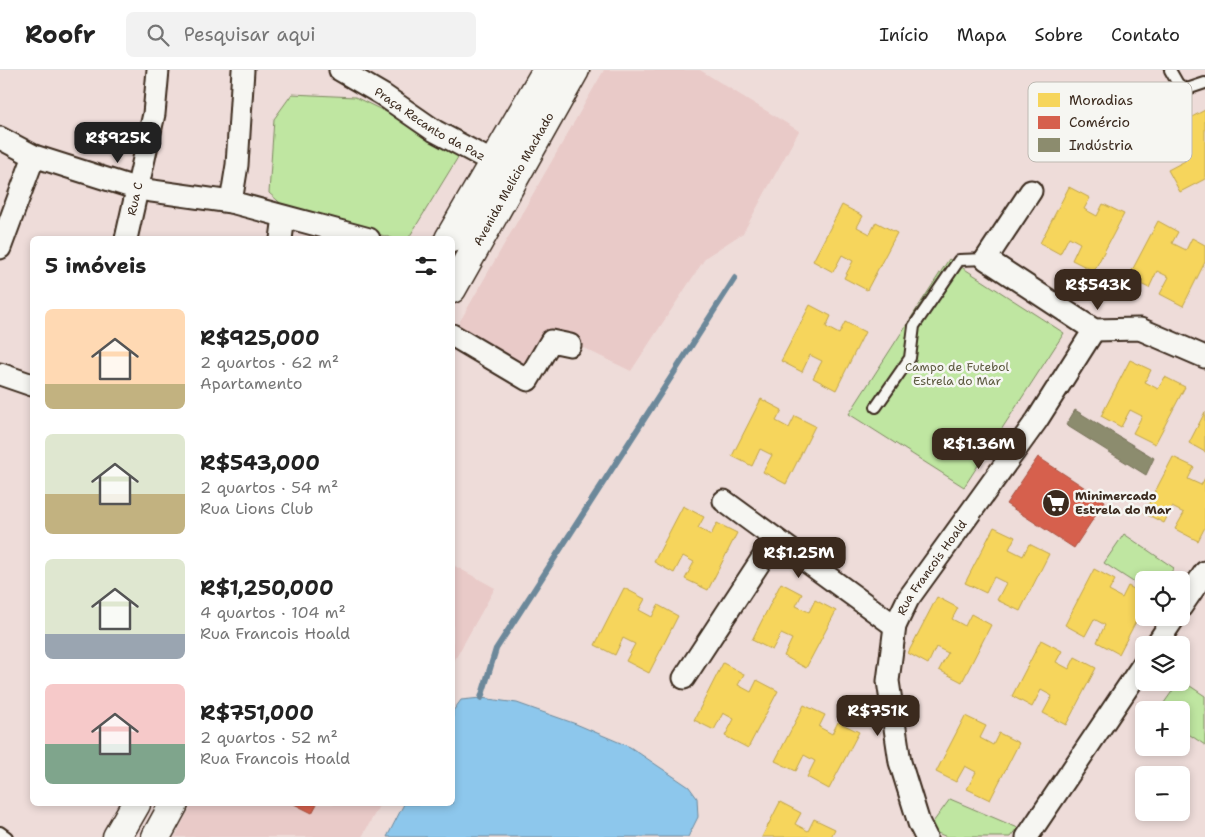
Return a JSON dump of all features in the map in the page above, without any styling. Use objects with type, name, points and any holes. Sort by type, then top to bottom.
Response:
[{"type":"main road","name":"Avenida Melício Machado","points":[[451,236],[548,70]]},
{"type":"main road","name":"Avenida Melício Machado","points":[[455,284],[575,70]]},
{"type":"main road","points":[[117,837],[135,806]]},
{"type":"main road","points":[[156,837],[173,806]]},
{"type":"street","name":"Rua C","points":[[127,236],[154,114],[158,70]]},
{"type":"street","points":[[231,202],[237,164],[243,70]]},
{"type":"street","name":"Praça Recanto da Paz","points":[[340,70],[383,95],[435,131],[494,162]]},
{"type":"street","points":[[0,138],[34,156],[138,189],[231,202],[357,236]]},
{"type":"street","points":[[0,248],[34,156]]},
{"type":"street","points":[[1031,191],[986,259],[1094,330],[1140,328],[1205,357]]},
{"type":"street","points":[[281,236],[284,217]]},
{"type":"street","name":"Rua Francois Hoald","points":[[926,837],[919,823],[900,762],[888,681],[895,626],[908,599],[1037,420],[1094,330]]},
{"type":"street","points":[[455,337],[528,380],[551,341],[570,345]]},
{"type":"street","points":[[0,374],[30,383]]},
{"type":"street","points":[[724,502],[895,626]]},
{"type":"street","points":[[684,678],[775,539]]},
{"type":"street","points":[[1190,594],[1205,572]]},
{"type":"street","points":[[1027,837],[1135,676]]},
{"type":"lane","points":[[1170,70],[1177,82]]},
{"type":"lane","points":[[1192,87],[1205,83]]},
{"type":"lane","points":[[876,407],[910,358],[914,326],[959,260],[986,259]]},
{"type":"lane","points":[[0,832],[7,837]]},
{"type":"shaded area","points":[[604,70],[700,70],[799,131],[743,233],[706,257],[631,371],[546,330],[525,370],[455,330]]},
{"type":"shaded area","points":[[455,566],[495,588],[455,659]]},
{"type":"shaded area","points":[[191,806],[379,806],[362,837],[175,837]]},
{"type":"green space","points":[[292,94],[355,97],[463,149],[410,236],[385,236],[285,207],[269,193],[274,119]]},
{"type":"green space","name":"Campo de Futebol Estrela do Mar","points":[[949,259],[1064,333],[964,487],[849,414]]},
{"type":"green space","points":[[1124,534],[1174,568],[1172,571],[1135,571],[1135,583],[1104,563]]},
{"type":"green space","points":[[1190,686],[1205,696],[1205,745],[1190,735],[1190,701],[1165,701],[1172,691],[1190,691]]},
{"type":"green space","points":[[950,799],[1018,828],[1011,837],[947,837],[928,829]]},
{"type":"water","points":[[481,698],[517,703],[576,724],[630,747],[689,787],[697,798],[698,817],[688,837],[387,837],[403,806],[455,806],[455,708],[461,700]]},
{"type":"building: Moradias","points":[[1205,110],[1205,179],[1180,192],[1168,170],[1183,162],[1192,162],[1192,117]]},
{"type":"building: Moradias","points":[[1069,187],[1090,198],[1084,209],[1097,216],[1103,204],[1124,214],[1094,271],[1072,260],[1080,243],[1069,237],[1060,254],[1040,243]]},
{"type":"building: Moradias","points":[[842,205],[863,216],[857,227],[870,234],[876,222],[897,233],[867,290],[844,278],[853,261],[842,255],[833,272],[813,261]]},
{"type":"building: Moradias","points":[[1158,221],[1178,232],[1172,243],[1186,250],[1192,238],[1205,245],[1205,262],[1183,306],[1160,294],[1169,277],[1157,271],[1149,288],[1128,278]]},
{"type":"building: Moradias","points":[[810,305],[831,316],[826,327],[839,334],[845,322],[865,332],[836,390],[813,378],[822,361],[810,355],[802,372],[781,361]]},
{"type":"building: Moradias","points":[[1130,360],[1151,370],[1145,382],[1158,389],[1165,377],[1185,387],[1155,444],[1133,433],[1142,416],[1130,410],[1121,427],[1101,416]]},
{"type":"building: Moradias","points":[[761,399],[782,410],[776,421],[789,428],[795,416],[815,426],[786,484],[763,472],[772,455],[760,449],[752,466],[732,456]]},
{"type":"building: Moradias","points":[[1205,412],[1205,452],[1189,443]]},
{"type":"building: Moradias","points":[[1173,457],[1194,467],[1188,479],[1201,485],[1205,478],[1205,527],[1198,541],[1175,529],[1184,513],[1172,507],[1164,523],[1144,513]]},
{"type":"building: Moradias","points":[[683,506],[704,517],[698,528],[711,535],[717,523],[737,533],[708,590],[685,579],[694,562],[683,556],[674,573],[654,562]]},
{"type":"building: Moradias","points":[[994,527],[1015,537],[1009,549],[1023,556],[1029,544],[1049,554],[1020,611],[997,600],[1006,583],[994,577],[986,593],[965,583]]},
{"type":"building: Moradias","points":[[1094,569],[1115,580],[1109,591],[1122,598],[1128,586],[1135,590],[1135,623],[1119,654],[1097,642],[1105,625],[1094,619],[1085,636],[1065,625]]},
{"type":"building: Moradias","points":[[781,583],[802,594],[796,606],[809,612],[815,600],[836,611],[806,668],[784,656],[792,639],[781,634],[772,650],[752,640]]},
{"type":"building: Moradias","points":[[624,588],[645,599],[639,610],[652,617],[658,605],[678,616],[649,673],[626,661],[635,644],[623,638],[615,655],[595,645]]},
{"type":"building: Moradias","points":[[937,597],[958,608],[952,619],[965,626],[971,614],[991,625],[962,682],[939,670],[948,653],[936,647],[928,664],[908,653]]},
{"type":"building: Moradias","points":[[1041,640],[1062,651],[1056,662],[1069,669],[1075,657],[1096,668],[1066,725],[1043,713],[1052,696],[1041,690],[1032,707],[1012,696]]},
{"type":"building: Moradias","points":[[723,663],[744,674],[738,685],[751,692],[757,680],[778,691],[748,748],[725,736],[734,719],[723,713],[714,730],[694,720]]},
{"type":"building: Moradias","points":[[804,705],[825,715],[819,727],[832,734],[838,722],[859,732],[829,789],[807,777],[815,761],[804,755],[796,771],[775,761]]},
{"type":"building: Moradias","points":[[965,716],[986,726],[980,738],[993,745],[999,733],[1019,743],[990,800],[967,789],[976,772],[965,766],[956,782],[936,772]]},
{"type":"building: Moradias","points":[[780,802],[801,813],[795,824],[808,831],[814,819],[835,829],[831,837],[762,837]]},
{"type":"building: Comércio","name":"Minimercado Estrela do Mar","points":[[1038,457],[1105,501],[1074,548],[1006,504]]},
{"type":"building: Comércio","points":[[298,806],[316,806],[312,813]]},
{"type":"building: Indústria","points":[[1075,410],[1154,458],[1146,475],[1066,425]]},
{"type":"waterway","points":[[481,698],[496,649],[735,278]]},
{"type":"place","name":"Minimercado Estrela do Mar","points":[[1056,503]]}]
